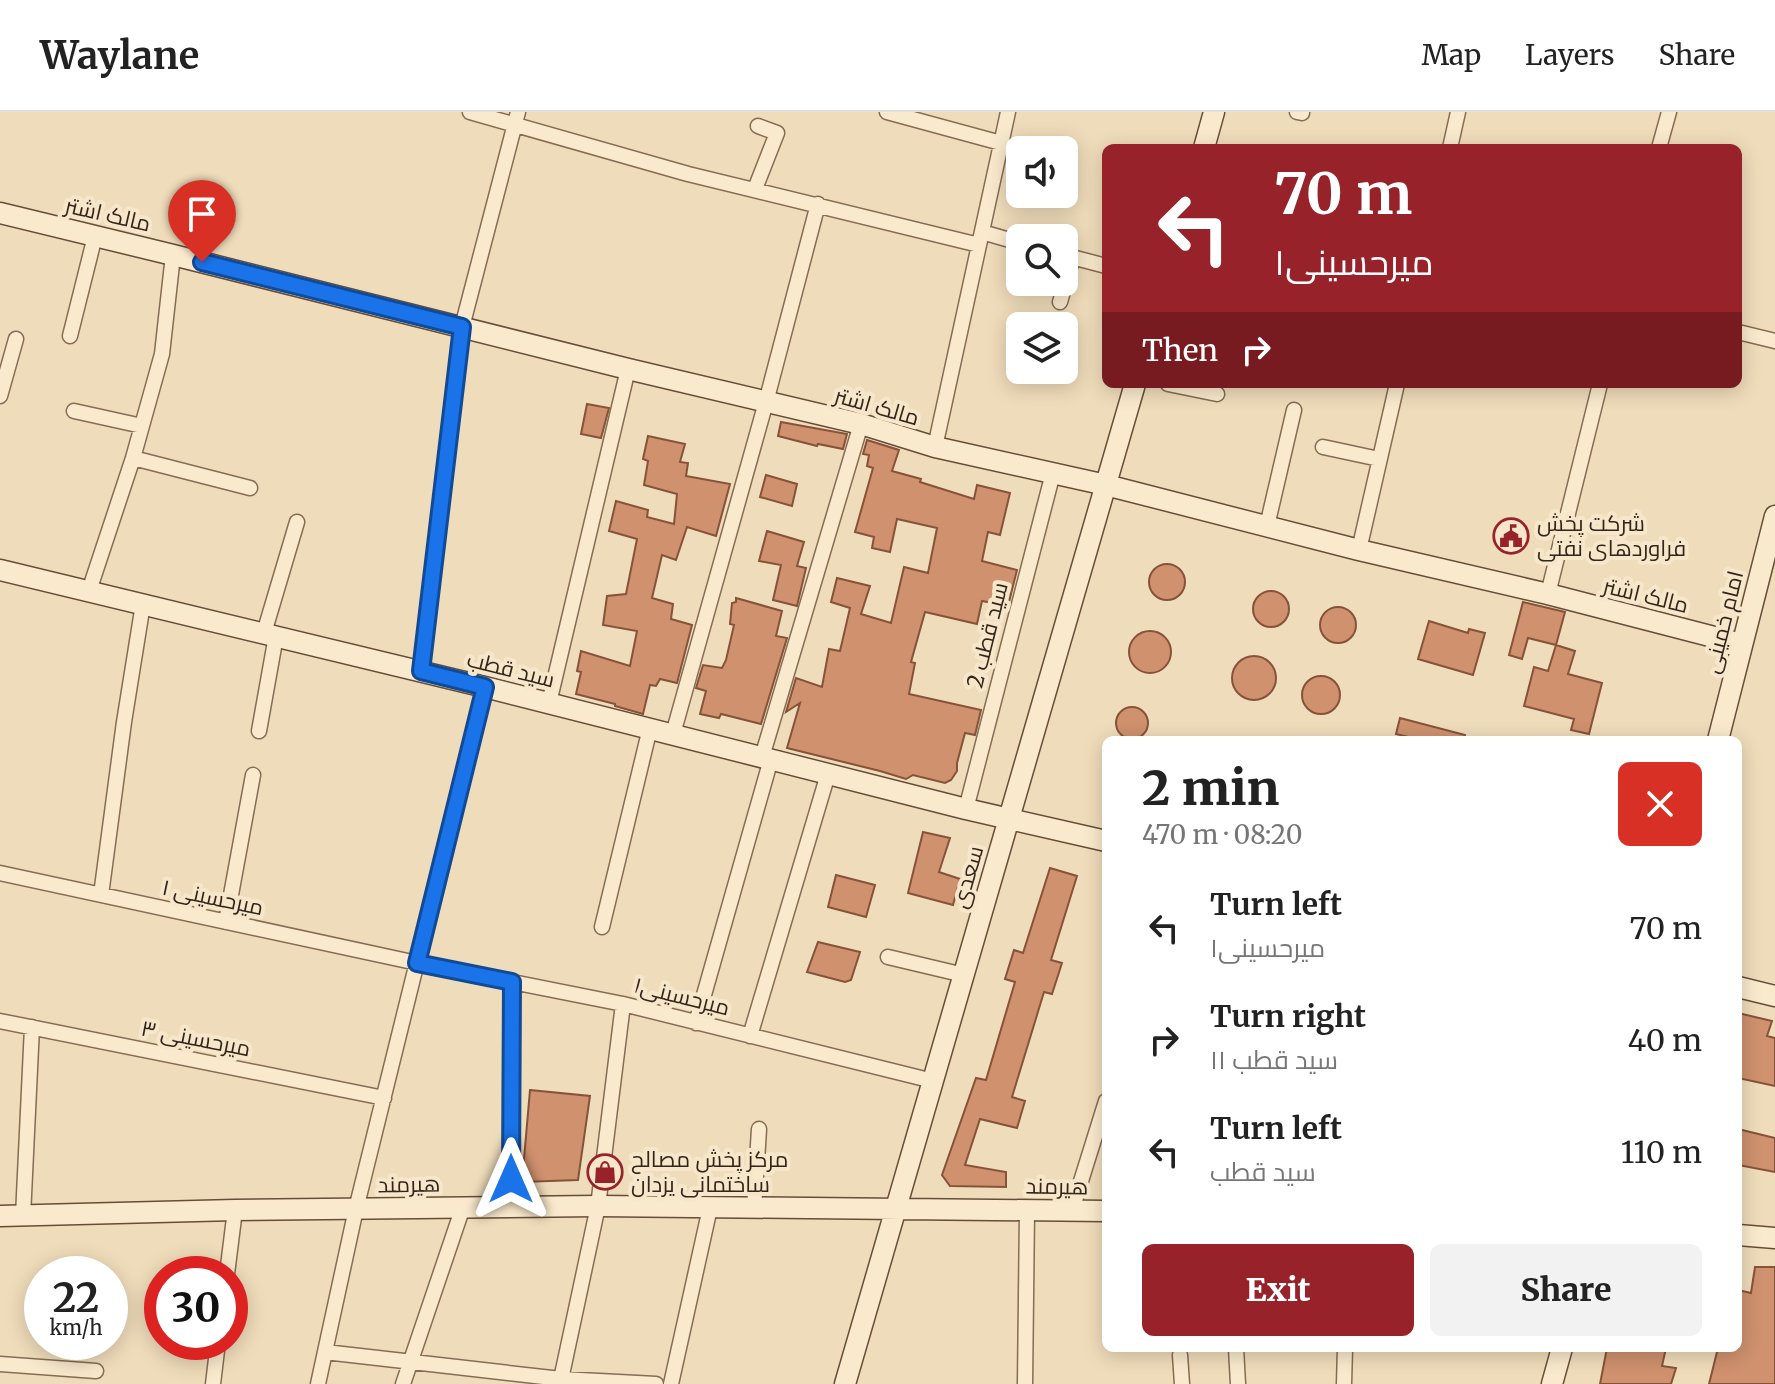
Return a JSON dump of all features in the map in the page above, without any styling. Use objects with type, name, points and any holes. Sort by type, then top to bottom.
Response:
[{"type":"street","points":[[470,112],[517,118],[688,174],[818,204],[1006,241]]},
{"type":"street","points":[[887,112],[904,114],[1001,143]]},
{"type":"street","points":[[935,447],[1008,112]]},
{"type":"street","points":[[1205,144],[1214,112]]},
{"type":"street","points":[[1451,144],[1458,112]]},
{"type":"street","points":[[1660,144],[1669,112]]},
{"type":"street","points":[[421,671],[462,327],[517,118]]},
{"type":"street","points":[[755,189],[777,133],[758,126]]},
{"type":"street","points":[[673,734],[818,204]]},
{"type":"street","name":"مالک اشتر","points":[[0,213],[861,424],[935,447],[1106,485],[1741,644]]},
{"type":"street","points":[[70,336],[95,236]]},
{"type":"street","points":[[89,591],[133,458],[162,354],[173,255]]},
{"type":"street","points":[[1078,259],[1102,265]]},
{"type":"street","points":[[1060,302],[1061,296]]},
{"type":"street","points":[[1742,333],[1775,341]]},
{"type":"street","points":[[0,396],[16,339]]},
{"type":"street","points":[[549,703],[628,369]]},
{"type":"street","name":"سعدی","points":[[845,1384],[1134,388]]},
{"type":"street","points":[[1188,388],[1217,394]]},
{"type":"street","points":[[1359,550],[1396,388]]},
{"type":"street","points":[[1548,594],[1599,388]]},
{"type":"street","points":[[1267,526],[1294,410]]},
{"type":"street","points":[[74,411],[142,426]]},
{"type":"street","points":[[696,1023],[816,572],[861,424]]},
{"type":"street","points":[[1323,447],[1379,459]]},
{"type":"street","points":[[133,458],[250,488]]},
{"type":"street","name":"سید قطب 2","points":[[966,809],[1053,473]]},
{"type":"street","name":"امام خمینی","points":[[1719,736],[1775,516]]},
{"type":"street","points":[[259,731],[270,635],[297,522]]},
{"type":"street","name":"سید قطب","points":[[0,570],[1102,840]]},
{"type":"street","points":[[101,895],[143,604]]},
{"type":"street","points":[[318,1384],[356,1209],[485,687]]},
{"type":"street","points":[[602,927],[650,728]]},
{"type":"street","points":[[750,1036],[828,774]]},
{"type":"street","points":[[226,922],[253,775]]},
{"type":"street","name":"میرحسینی ۱","points":[[0,873],[417,963]]},
{"type":"street","points":[[888,957],[964,975]]},
{"type":"street","name":"میرحسینی۱","points":[[417,963],[623,1004],[933,1081]]},
{"type":"street","points":[[511,1207],[512,982]]},
{"type":"street","points":[[1742,988],[1775,996]]},
{"type":"street","points":[[561,1381],[598,1206],[623,1004]]},
{"type":"street","name":"میرحسینی ۳","points":[[0,1021],[384,1098]]},
{"type":"street","points":[[23,1216],[32,1027]]},
{"type":"street","points":[[1072,1210],[1102,1114]]},
{"type":"street","points":[[754,1209],[759,1129]]},
{"type":"street","name":"هیرمند","points":[[0,1216],[598,1206],[1102,1211]]},
{"type":"street","points":[[403,1384],[463,1207]]},
{"type":"street","points":[[671,1384],[710,1208]]},
{"type":"street","points":[[229,1256],[235,1210]]},
{"type":"street","points":[[1025,1384],[1027,1210]]},
{"type":"street","points":[[1742,1235],[1775,1238]]},
{"type":"street","points":[[325,1352],[561,1381],[656,1384]]},
{"type":"street","points":[[1236,1352],[1238,1384]]},
{"type":"street","points":[[1344,1384],[1345,1352]]},
{"type":"street","points":[[1552,1384],[1561,1352]]},
{"type":"street","points":[[1180,1355],[1182,1384]]},
{"type":"street","points":[[213,1384],[216,1360]]},
{"type":"street","points":[[0,1364],[96,1371]]},
{"type":"building","points":[[587,404],[609,408],[601,438],[581,434]]},
{"type":"building","points":[[781,422],[847,434],[843,449],[778,436]]},
{"type":"building","points":[[648,436],[685,444],[680,462],[688,463],[686,476],[730,484],[716,536],[687,527],[676,560],[662,555],[652,598],[673,604],[671,619],[692,625],[677,683],[660,679],[656,686],[650,685],[643,714],[576,694],[581,672],[577,671],[581,651],[630,666],[637,631],[603,625],[607,596],[626,594],[637,539],[609,531],[616,501],[648,510],[647,517],[674,524],[677,494],[644,485],[648,461],[643,459]]},
{"type":"building","points":[[867,440],[899,450],[892,471],[921,479],[920,482],[974,499],[977,485],[1010,493],[1000,535],[988,532],[982,561],[1017,570],[1008,606],[982,601],[977,624],[925,612],[911,662],[915,663],[909,694],[981,710],[975,735],[965,733],[957,771],[945,783],[913,775],[906,779],[787,748],[800,703],[786,712],[796,678],[822,687],[829,649],[840,651],[850,608],[831,602],[837,578],[870,586],[861,614],[891,623],[904,567],[928,573],[937,528],[897,519],[890,552],[872,548],[874,537],[855,532],[873,468],[867,466],[869,455],[863,454]]},
{"type":"building","points":[[766,475],[797,484],[792,506],[760,497]]},
{"type":"building","points":[[767,531],[804,542],[797,566],[806,568],[797,606],[773,600],[781,565],[759,561]]},
{"type":"building","points":[[1167,564],[1180,569],[1185,582],[1180,595],[1167,600],[1154,595],[1149,582],[1154,569]]},
{"type":"building","points":[[1271,591],[1284,596],[1289,609],[1284,622],[1271,627],[1258,622],[1253,609],[1258,596]]},
{"type":"building","points":[[736,598],[782,611],[776,636],[787,638],[761,724],[721,714],[719,718],[700,714],[706,691],[696,688],[703,665],[722,668],[726,660],[734,625],[730,624],[732,603],[736,602]]},
{"type":"building","points":[[1523,602],[1565,612],[1556,645],[1528,638],[1522,659],[1509,655]]},
{"type":"building","points":[[1338,607],[1351,612],[1356,625],[1351,638],[1338,643],[1325,638],[1320,625],[1325,612]]},
{"type":"building","points":[[1429,621],[1468,633],[1469,629],[1485,633],[1473,675],[1418,659]]},
{"type":"building","points":[[1150,631],[1165,637],[1171,652],[1165,667],[1150,673],[1135,667],[1129,652],[1135,637]]},
{"type":"building","points":[[1556,645],[1575,651],[1568,674],[1602,683],[1589,734],[1571,730],[1574,719],[1524,706],[1534,667],[1548,671]]},
{"type":"building","points":[[1254,656],[1270,662],[1276,678],[1270,694],[1254,700],[1238,694],[1232,678],[1238,662]]},
{"type":"building","points":[[1321,676],[1335,681],[1340,695],[1335,709],[1321,714],[1307,709],[1302,695],[1307,681]]},
{"type":"building","points":[[1126,708],[1138,708],[1147,717],[1147,729],[1140,736],[1124,736],[1117,729],[1117,717]]},
{"type":"building","points":[[1400,718],[1465,736],[1404,736],[1396,734]]},
{"type":"building","points":[[923,832],[950,838],[939,872],[960,879],[953,905],[908,893]]},
{"type":"building","points":[[1050,868],[1077,876],[1051,960],[1062,963],[1052,994],[1044,992],[1012,1097],[1025,1101],[1017,1128],[980,1119],[965,1165],[1006,1172],[1006,1187],[950,1186],[942,1175],[976,1078],[986,1080],[1015,982],[1005,979],[1014,950],[1023,953]]},
{"type":"building","points":[[836,875],[875,885],[866,917],[828,907]]},
{"type":"building","points":[[818,942],[860,952],[851,980],[845,982],[807,972]]},
{"type":"building","points":[[1742,1014],[1772,1021],[1767,1036],[1775,1038],[1775,1086],[1742,1079]]},
{"type":"building","points":[[530,1090],[590,1096],[578,1180],[522,1182]]},
{"type":"building","points":[[1742,1130],[1775,1138],[1775,1172],[1742,1166]]},
{"type":"building","points":[[1755,1267],[1775,1267],[1775,1384],[1709,1384],[1717,1352],[1742,1352],[1742,1291],[1751,1293]]},
{"type":"building","points":[[1606,1352],[1665,1352],[1662,1366],[1676,1368],[1671,1384],[1600,1384]]},
{"type":"place","name":"شرکت پخش فراوردهای نفتی","points":[[1511,536]]},
{"type":"place","name":"مرکز پخش مصالح ساختمانی یزدان","points":[[605,1172]]},
{"type":"route","points":[[202,262],[462,327],[421,671],[485,687],[417,963],[512,982],[511,1179]]}]
